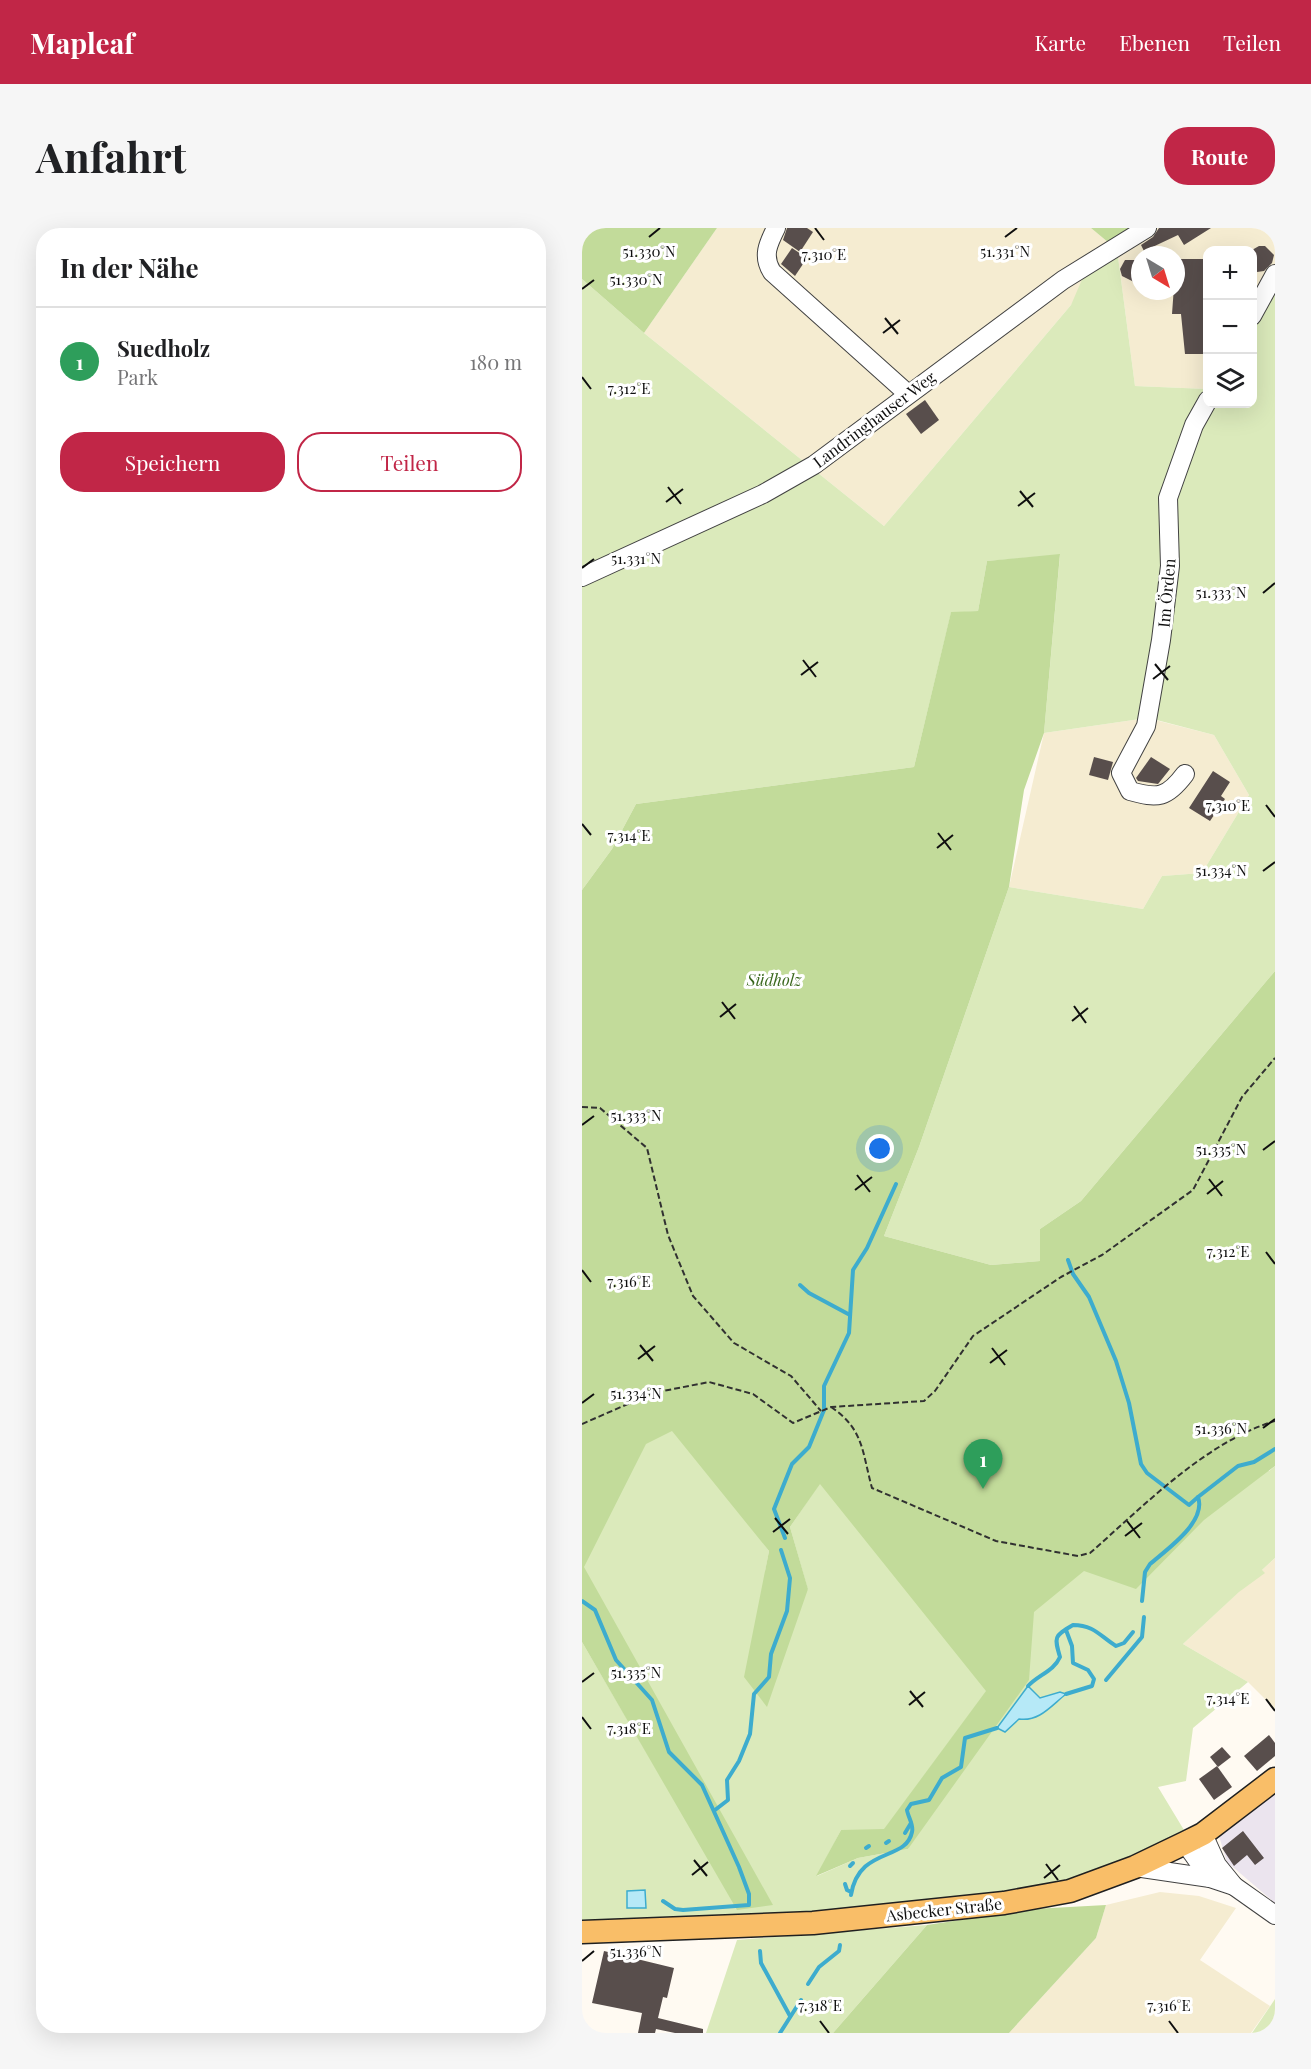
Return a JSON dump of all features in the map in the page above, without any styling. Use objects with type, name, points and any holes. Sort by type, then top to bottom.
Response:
[{"type":"main road","name":"Asbecker Straße","points":[[582,1932],[813,1923],[1004,1903],[1070,1891],[1136,1867],[1194,1838],[1275,1779]]},
{"type":"street","points":[[776,228],[766,254],[766,263],[772,272],[908,394]]},
{"type":"street","name":"Landringhauser Weg","points":[[582,577],[790,480],[814,465],[1063,280],[1147,228]]},
{"type":"street","points":[[1257,307],[1275,274]]},
{"type":"street","name":"Im Örden","points":[[1185,774],[1173,789],[1150,797],[1130,791],[1121,773],[1146,726],[1160,651],[1170,566],[1168,498],[1194,425],[1204,408]]},
{"type":"street","points":[[1194,1838],[1210,1878]]},
{"type":"street","points":[[1194,1838],[1234,1886],[1275,1915]]},
{"type":"street","points":[[1136,1867],[1210,1878],[1234,1886]]},
{"type":"path","points":[[582,1424],[653,1393],[709,1382],[753,1394],[792,1423],[831,1407],[924,1401],[935,1391],[973,1336],[1061,1277],[1102,1255],[1193,1190],[1242,1097],[1275,1058]]},
{"type":"path","points":[[582,1107],[600,1108],[647,1148],[668,1234],[693,1296],[734,1342],[790,1376],[821,1411]]},
{"type":"path","points":[[831,1407],[846,1417],[856,1430],[872,1488],[996,1541],[1078,1556],[1090,1553],[1174,1480],[1218,1449],[1240,1434],[1275,1421]]},
{"type":"shaded area","points":[[717,228],[1091,228],[1109,243],[1071,305],[884,526],[644,333]]},
{"type":"shaded area","points":[[1152,228],[1275,228],[1275,284],[1257,318],[1257,246],[1203,246],[1203,389],[1135,386],[1117,249]]},
{"type":"shaded area","points":[[1147,718],[1214,735],[1249,795],[1202,873],[1162,876],[1143,909],[1009,887],[1044,733]]},
{"type":"shaded area","points":[[1275,1558],[1275,1709],[1248,1682],[1183,1644]]},
{"type":"shaded area","points":[[1275,1787],[1275,1903],[1227,1862],[1218,1833]]},
{"type":"shaded area","points":[[1160,1892],[1199,1896],[1236,1908],[1200,1960],[1270,2006],[1251,2033],[1009,2033],[1096,1938],[1106,1905]]},
{"type":"green space","points":[[582,228],[717,228],[644,333],[582,279]]},
{"type":"green space","points":[[1091,228],[1135,228],[1109,243]]},
{"type":"green space","points":[[1117,249],[1135,386],[1203,389],[1203,403],[1165,540],[1147,718],[1044,733],[1060,555],[987,561],[978,611],[951,613],[914,767],[636,804],[612,849],[582,890],[582,279],[644,333],[884,526],[1071,305],[1087,268]]},
{"type":"green space","points":[[1275,284],[1275,971],[1081,1201],[1040,1229],[1040,1261],[991,1265],[884,1236],[919,1147],[1009,887],[1143,909],[1162,876],[1202,873],[1249,795],[1214,735],[1149,718],[1173,493],[1208,408],[1257,408],[1257,318]]},
{"type":"green space","name":"Südholz","points":[[1060,554],[1044,733],[1024,790],[1009,887],[919,1147],[884,1236],[991,1265],[1040,1261],[1040,1229],[1081,1201],[1275,971],[1275,1466],[1204,1520],[1136,1589],[1084,1571],[1034,1612],[1029,1680],[908,1849],[858,1858],[816,1876],[841,1830],[884,1829],[986,1691],[820,1484],[790,1527],[808,1589],[767,1707],[744,1677],[769,1551],[672,1431],[646,1444],[584,1567],[773,1905],[737,1910],[582,1642],[582,890],[612,849],[636,804],[914,767],[951,612],[978,611],[987,561]]},
{"type":"green space","points":[[582,1075],[1269,1471],[1275,1466],[1275,1558],[1262,1570],[1265,1573],[1239,1592],[1183,1644],[1248,1682],[1193,1728],[1186,1781],[1158,1787],[1187,1835],[1056,1886],[984,1898],[739,1918],[582,1921],[582,1642],[672,1796],[582,1620]],"holes":[[[818,1486],[790,1527],[808,1590],[765,1572],[769,1551],[763,1543]],[[980,1700],[908,1849],[858,1858],[817,1876],[841,1830],[884,1830]]]},
{"type":"green space","points":[[1106,1905],[1096,1938],[1009,2033],[833,2033],[927,1925],[1033,1909]]},
{"type":"green space","points":[[927,1925],[833,2033],[706,2033],[737,1940]]},
{"type":"green space","points":[[1275,1999],[1275,2033],[1252,2033]]},
{"type":"water","points":[[1028,1686],[1040,1698],[1060,1692],[1066,1694],[1039,1716],[1019,1719],[1005,1732],[997,1728]]},
{"type":"water","points":[[645,1890],[646,1908],[627,1908],[627,1891]]},
{"type":"building","points":[[787,228],[807,228],[813,232],[800,252],[783,240]]},
{"type":"building","points":[[1159,228],[1211,228],[1184,245],[1178,235],[1155,246],[1142,246],[1153,237]]},
{"type":"building","points":[[1265,246],[1274,255],[1272,263],[1264,271],[1257,272],[1257,247]]},
{"type":"building","points":[[792,248],[807,258],[795,276],[781,264]]},
{"type":"building","points":[[1185,259],[1203,259],[1203,354],[1185,354],[1181,314],[1172,314],[1173,300],[1185,300]]},
{"type":"building","points":[[1125,260],[1131,260],[1131,280],[1122,276],[1120,269]]},
{"type":"building","points":[[925,400],[939,420],[921,434],[906,414]]},
{"type":"building","points":[[1094,757],[1113,762],[1108,780],[1089,775]]},
{"type":"building","points":[[1151,757],[1170,769],[1158,784],[1138,781],[1136,778]]},
{"type":"building","points":[[1213,771],[1230,782],[1221,796],[1225,799],[1210,821],[1189,808]]},
{"type":"building","points":[[1269,1735],[1275,1743],[1275,1756],[1257,1771],[1244,1756]]},
{"type":"building","points":[[1222,1747],[1231,1757],[1218,1767],[1210,1757]]},
{"type":"building","points":[[1217,1766],[1232,1787],[1214,1800],[1199,1779]]},
{"type":"building","points":[[1243,1831],[1264,1858],[1255,1865],[1247,1855],[1234,1866],[1222,1848]]},
{"type":"building","points":[[604,1951],[674,1968],[667,1998],[663,1997],[658,2018],[703,2029],[703,2033],[675,2033],[656,2029],[655,2033],[638,2033],[642,2013],[592,2003]]},
{"type":"waterway","points":[[785,1538],[774,1509],[792,1464],[809,1447],[824,1410],[824,1386],[849,1333],[853,1270],[867,1248],[896,1184]]},
{"type":"waterway","points":[[1068,1260],[1073,1274],[1089,1297],[1116,1361],[1129,1403],[1141,1464],[1147,1473],[1189,1505],[1198,1497]]},
{"type":"waterway","points":[[800,1285],[809,1293],[850,1315]]},
{"type":"waterway","points":[[1142,1601],[1145,1572],[1150,1564],[1175,1543],[1191,1525],[1197,1516],[1198,1497],[1238,1466],[1254,1462],[1275,1449]]},
{"type":"waterway","points":[[715,1810],[728,1800],[727,1780],[739,1761],[750,1734],[754,1694],[769,1677],[771,1654],[787,1611],[790,1578],[781,1550]]},
{"type":"waterway","points":[[582,1601],[595,1610],[616,1660],[652,1700],[669,1752],[702,1785],[749,1894],[749,1905],[683,1910],[675,1909],[663,1901]]},
{"type":"waterway","points":[[1106,1680],[1142,1637],[1144,1617]]},
{"type":"waterway","points":[[1028,1686],[1057,1662],[1060,1657],[1057,1638],[1073,1625],[1092,1629],[1116,1646],[1124,1643],[1133,1632]]},
{"type":"waterway","points":[[1066,1630],[1072,1646],[1073,1663],[1088,1670],[1094,1679],[1092,1686],[1066,1694]]},
{"type":"waterway","points":[[851,1895],[856,1879],[863,1869],[872,1861],[901,1848],[908,1841],[912,1832],[912,1824],[907,1810],[911,1804],[929,1800],[942,1778],[961,1767],[965,1738],[997,1728]]},
{"type":"waterway","points":[[905,1833],[911,1823]]},
{"type":"waterway","points":[[850,1866],[853,1863]]},
{"type":"waterway","points":[[845,1884],[847,1890],[851,1892]]},
{"type":"waterway","points":[[808,1984],[819,1967],[839,1951],[840,1945]]},
{"type":"waterway","points":[[760,1951],[761,1963],[790,2016]]},
{"type":"waterway","points":[[780,2033],[801,2000]]},
{"type":"place","name":"Suedholz","points":[[983,1489]]}]
